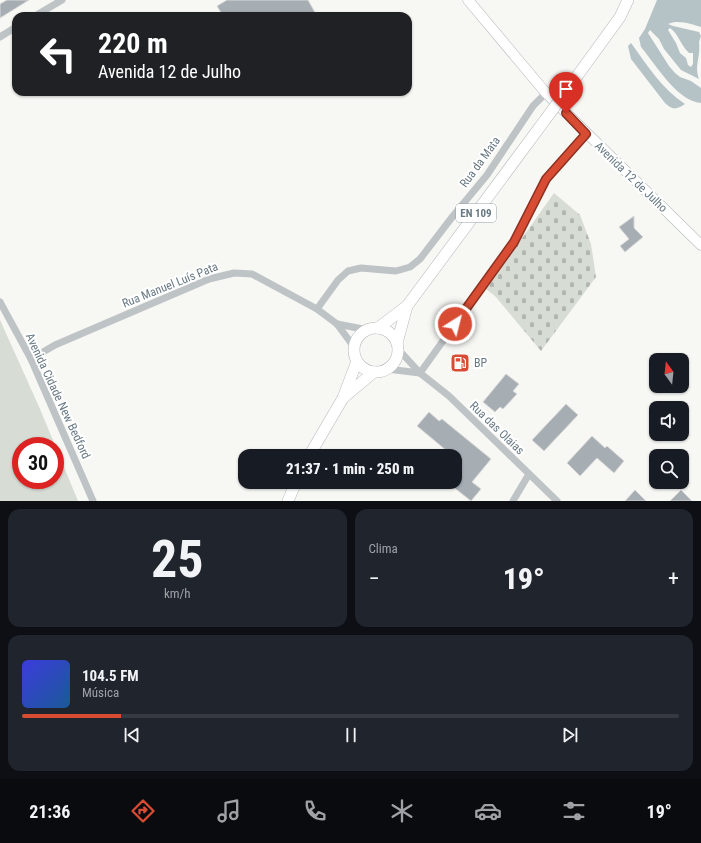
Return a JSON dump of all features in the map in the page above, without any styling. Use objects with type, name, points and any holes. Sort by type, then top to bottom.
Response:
[{"type":"main road","name":"Avenida 12 de Julho","points":[[468,0],[546,93],[586,134],[701,245]]},
{"type":"main road","name":"EN 109","points":[[407,306],[568,90],[620,17],[628,0]]},
{"type":"main road","points":[[407,306],[395,360],[387,369],[381,371],[374,372],[362,366],[357,361],[354,354],[354,347],[361,334],[373,329],[407,306]]},
{"type":"main road","points":[[373,329],[389,333],[394,338],[397,346]]},
{"type":"main road","points":[[313,449],[343,398],[357,361]]},
{"type":"main road","points":[[343,398],[374,372]]},
{"type":"main road","points":[[288,501],[293,489]]},
{"type":"street","points":[[42,12],[62,0]]},
{"type":"street","points":[[0,37],[12,30]]},
{"type":"street","name":"Rua da Mata","points":[[317,309],[338,280],[348,271],[361,268],[396,271],[410,267],[420,260],[453,216],[487,175],[533,106],[546,93]]},
{"type":"street","points":[[387,369],[420,373],[514,242],[546,179],[586,134]]},
{"type":"street","name":"Rua Manuel Luís Pata","points":[[31,359],[69,338],[208,279],[234,273],[252,274],[317,309],[337,324]]},
{"type":"street","name":"Avenida Cidade New Bedford","points":[[0,302],[31,359],[93,501]]},
{"type":"street","points":[[337,324],[373,329]]},
{"type":"street","points":[[337,324],[354,347]]},
{"type":"street","name":"Rua das Olaias","points":[[397,346],[420,373],[449,396],[557,501]]},
{"type":"street","points":[[513,501],[529,474]]},
{"type":"green space","points":[[554,193],[580,215],[591,244],[596,277],[541,351],[495,296],[486,289]]},
{"type":"green space","points":[[0,320],[52,437],[12,437],[12,489],[64,489],[64,467],[78,501],[0,501]]},
{"type":"shaded area","points":[[657,0],[701,0],[701,27],[680,22],[668,24],[699,32],[701,36],[699,42],[697,69],[699,79],[681,70],[664,49],[659,39],[650,30],[648,33],[675,73],[701,88],[701,103],[692,101],[675,89],[641,47],[639,38],[645,29]],"holes":[[[670,28],[673,30],[686,50],[689,53],[693,53],[693,64],[691,67],[688,65],[686,58],[680,53],[668,30]]]},
{"type":"shaded area","points":[[631,43],[662,84],[685,104],[674,108],[665,103],[631,59],[628,46]]},
{"type":"building","points":[[7,0],[29,0],[0,18],[0,4]]},
{"type":"building","points":[[227,0],[308,0],[315,12],[221,12],[217,6]]},
{"type":"building","points":[[634,216],[634,228],[643,237],[625,252],[620,246],[629,239],[619,227]]},
{"type":"building","points":[[506,374],[519,384],[513,391],[517,394],[503,409],[500,407],[495,412],[483,402]]},
{"type":"building","points":[[566,404],[578,415],[544,451],[532,440]]},
{"type":"building","points":[[429,412],[439,421],[442,419],[491,459],[472,482],[481,489],[471,501],[456,489],[462,489],[462,449],[445,449],[417,426]]},
{"type":"building","points":[[592,436],[605,448],[607,446],[624,461],[614,473],[597,458],[580,476],[567,463]]},
{"type":"building","points":[[635,490],[646,501],[625,501]]},
{"type":"building","points":[[681,490],[692,501],[670,501]]},
{"type":"place","name":"BP","points":[[460,363]]},
{"type":"route","points":[[455,324],[514,242],[546,179],[586,134],[566,113]]}]
